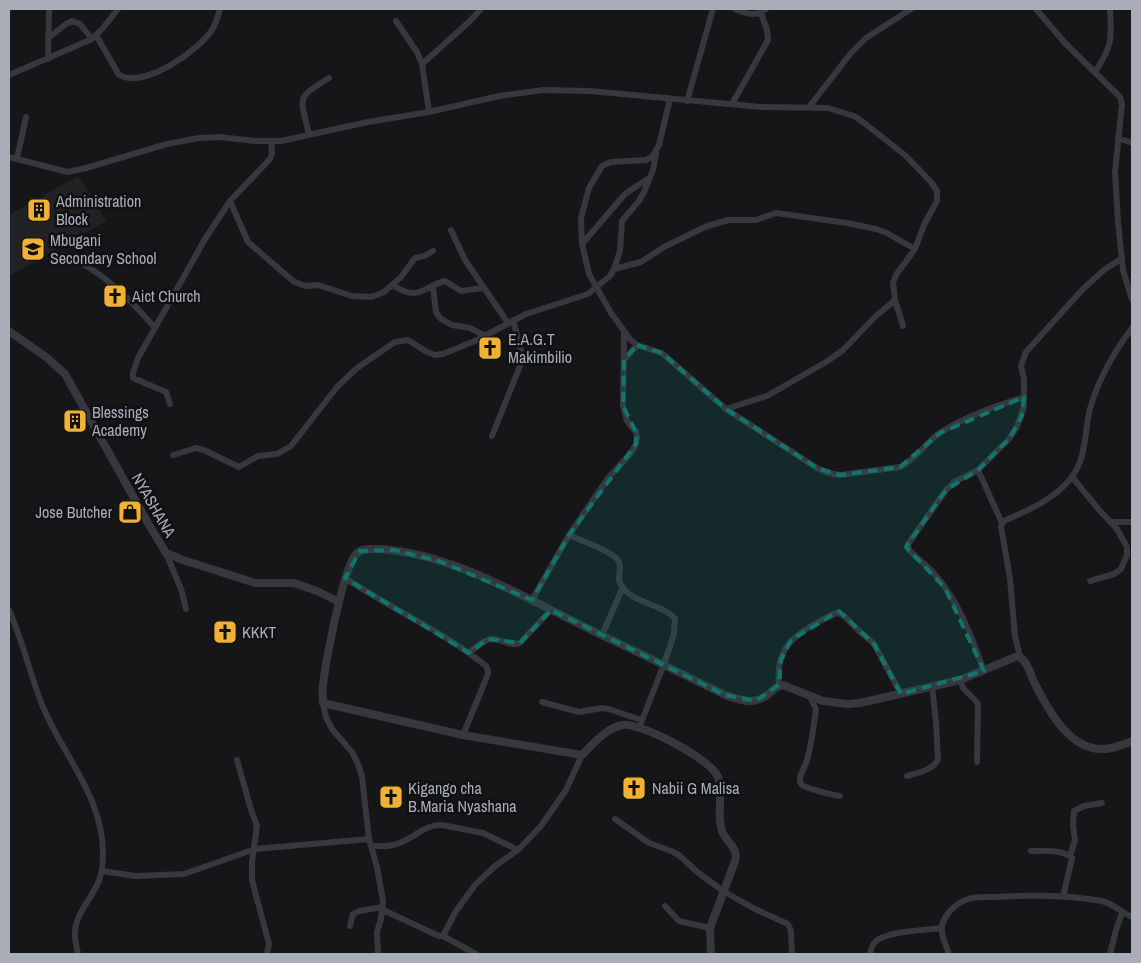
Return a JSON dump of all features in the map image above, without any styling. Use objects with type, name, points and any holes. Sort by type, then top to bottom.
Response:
[{"type":"street","points":[[48,58],[49,9]]},
{"type":"street","points":[[9,75],[94,37],[118,9]]},
{"type":"street","points":[[48,38],[72,21],[80,24],[94,37],[119,75],[128,78],[152,74],[176,63],[206,37],[215,25],[220,9]]},
{"type":"street","points":[[422,64],[470,22],[481,9]]},
{"type":"street","points":[[687,101],[713,9]]},
{"type":"street","points":[[732,104],[768,40],[764,11],[753,14],[735,9]]},
{"type":"street","points":[[808,107],[851,52],[866,38],[911,9]]},
{"type":"street","points":[[1036,9],[1065,43],[1120,97],[1122,104],[1116,172],[1118,222],[1123,270],[1132,300]]},
{"type":"street","points":[[1095,72],[1106,56],[1110,46],[1110,9]]},
{"type":"street","points":[[396,21],[417,52],[422,64],[429,112]]},
{"type":"street","points":[[308,134],[302,104],[303,97],[307,92],[329,78]]},
{"type":"street","points":[[9,156],[68,172],[167,144],[199,138],[219,137],[271,142],[281,141],[368,122],[429,112],[499,96],[543,90],[590,90],[761,107],[828,108],[854,116],[906,156],[937,191],[937,201],[924,225],[915,249],[896,275],[893,283],[895,300],[903,326]]},
{"type":"street","points":[[173,455],[196,448],[239,467],[258,456],[277,454],[291,446],[337,387],[356,368],[395,342],[408,340],[427,352],[435,355],[443,354],[552,304],[580,298],[596,288],[610,276],[614,269],[621,245],[622,221],[639,201],[653,170],[656,151],[670,99]]},
{"type":"street","points":[[17,158],[26,117]]},
{"type":"street","points":[[1118,138],[1132,143]]},
{"type":"street","points":[[170,404],[166,392],[134,378],[134,368],[205,239],[230,201],[270,159],[272,154],[271,142]]},
{"type":"street","points":[[656,151],[652,157],[646,160],[611,162],[602,166],[596,174],[584,203],[581,218],[584,260],[596,288],[624,333],[637,345],[662,353],[726,409],[817,468],[828,473],[840,475],[900,467],[940,433],[965,419],[1024,396]]},
{"type":"street","points":[[582,244],[625,194],[650,177]]},
{"type":"street","points":[[230,201],[248,242],[298,284],[307,286],[318,285],[343,294],[371,297],[384,292],[392,285],[401,277],[415,258],[433,251]]},
{"type":"street","points":[[614,269],[641,262],[664,247],[707,226],[729,220],[756,220],[776,213],[847,222],[876,229],[887,232],[915,249]]},
{"type":"street","points":[[451,230],[465,260],[511,322],[522,354],[522,361],[492,436]]},
{"type":"street","points":[[63,255],[88,266],[140,310],[155,328]]},
{"type":"street","points":[[984,671],[972,638],[939,578],[908,547],[946,490],[954,482],[978,470],[1009,439],[1017,427],[1022,416],[1024,379],[1021,366],[1026,352],[1083,289],[1104,270],[1122,258]]},
{"type":"street","points":[[392,285],[409,294],[425,291],[445,281],[461,291],[484,288]]},
{"type":"street","points":[[433,287],[436,312],[440,318],[447,323],[470,328],[485,336]]},
{"type":"street","points":[[726,409],[767,396],[826,362],[843,350],[875,317],[895,300]]},
{"type":"street","points":[[1002,523],[1039,505],[1072,477],[1082,456],[1094,398],[1115,352],[1132,328]]},
{"type":"street","name":"NYASHANA","points":[[9,331],[46,357],[65,374],[166,552],[197,565],[255,583],[294,583],[317,591],[339,602]]},
{"type":"street","points":[[532,600],[569,535],[608,478],[631,453],[636,444],[636,432],[628,421],[623,406],[624,333]]},
{"type":"street","points":[[624,360],[637,345]]},
{"type":"street","points":[[978,470],[1002,523],[1010,579],[1015,636],[1020,656],[1054,719],[1079,742],[1100,750],[1132,741]]},
{"type":"street","points":[[1072,477],[1101,512],[1112,522],[1127,547],[1124,564],[1121,569],[1114,574],[1090,581]]},
{"type":"street","points":[[1112,522],[1132,522]]},
{"type":"street","points":[[569,535],[618,559],[620,562],[619,580],[622,587],[638,601],[668,613],[675,619],[674,634],[640,724]]},
{"type":"street","points":[[378,954],[377,932],[383,909],[377,867],[370,843],[362,777],[352,752],[332,729],[326,718],[323,703],[323,685],[339,602],[345,578],[354,557],[360,551],[372,549],[394,550],[417,554],[439,561],[532,600],[725,695],[750,702],[762,699],[779,685],[786,686],[810,697],[848,704],[860,703],[960,680],[1015,656],[1020,656]]},
{"type":"street","points":[[166,552],[179,582],[186,609]]},
{"type":"street","points":[[345,578],[369,594],[452,641],[488,670],[462,735]]},
{"type":"street","points":[[602,635],[622,587]]},
{"type":"street","points":[[9,610],[44,707],[79,772],[100,818],[103,838],[102,871],[98,884],[87,902],[75,931],[78,954]]},
{"type":"street","points":[[469,653],[492,638],[514,645],[520,643],[552,610]]},
{"type":"street","points":[[779,685],[778,672],[780,660],[791,640],[815,624],[837,613],[843,615],[874,644],[901,694]]},
{"type":"street","points":[[960,680],[963,688],[978,703],[977,762]]},
{"type":"street","points":[[907,776],[932,767],[938,759],[932,686]]},
{"type":"street","points":[[810,697],[816,710],[816,716],[807,760],[800,782],[812,788],[840,796]]},
{"type":"street","points":[[542,702],[579,712],[609,708],[690,752],[709,764],[715,771],[720,791],[722,830],[736,854],[710,928],[711,954]]},
{"type":"street","points":[[323,703],[462,735],[582,756]]},
{"type":"street","points":[[443,936],[456,911],[475,885],[495,866],[518,850],[541,826],[566,790],[582,756],[595,741],[610,730],[622,725],[640,724]]},
{"type":"street","points":[[237,760],[257,825],[252,862],[252,880],[258,896],[269,944],[267,954]]},
{"type":"street","points":[[1063,897],[1071,866],[1072,858],[1070,856],[1075,840],[1072,815],[1074,811],[1084,806],[1102,803]]},
{"type":"street","points":[[615,820],[649,843],[679,855],[723,891],[788,924],[792,931],[792,954]]},
{"type":"street","points":[[102,871],[135,876],[184,874],[255,849],[370,843],[392,845],[401,843],[435,825],[483,833],[518,850]]},
{"type":"street","points":[[1031,851],[1055,852],[1070,856]]},
{"type":"street","points":[[949,954],[942,928],[946,916],[960,902],[971,898],[1063,897],[1112,904],[1122,913],[1132,917]]},
{"type":"street","points":[[664,906],[679,921],[710,928]]},
{"type":"street","points":[[350,926],[353,914],[359,911],[383,909],[439,936],[443,936],[476,954]]},
{"type":"street","points":[[1110,954],[1122,913]]},
{"type":"street","points":[[870,954],[872,945],[878,939],[897,934],[942,928]]},
{"type":"highlighted area","points":[[637,345],[662,353],[726,409],[817,468],[840,475],[900,467],[940,433],[1024,397],[1022,416],[1009,439],[978,470],[946,490],[906,547],[945,588],[984,671],[901,694],[874,644],[839,611],[791,640],[781,660],[779,685],[756,701],[725,695],[551,610],[520,643],[488,639],[469,653],[345,578],[360,551],[394,550],[439,561],[532,600],[569,535],[636,444],[636,432],[623,406],[624,360]]},
{"type":"shaded area","name":"Mbugani Secondary School","points":[[78,176],[106,221],[9,276],[9,215]]},
{"type":"place","name":"Administration Block","points":[[39,210]]},
{"type":"place","name":"Mbugani Secondary School","points":[[33,249]]},
{"type":"place","name":"Aict Church","points":[[115,296]]},
{"type":"place","name":"E.A.G.T Makimbilio","points":[[490,348]]},
{"type":"place","name":"Blessings Academy","points":[[75,421]]},
{"type":"place","name":"Jose Butcher","points":[[130,512]]},
{"type":"place","name":"KKKT","points":[[225,632]]},
{"type":"place","name":"Nabii G Malisa","points":[[634,788]]},
{"type":"place","name":"Kigango cha B.Maria Nyashana","points":[[391,797]]}]
